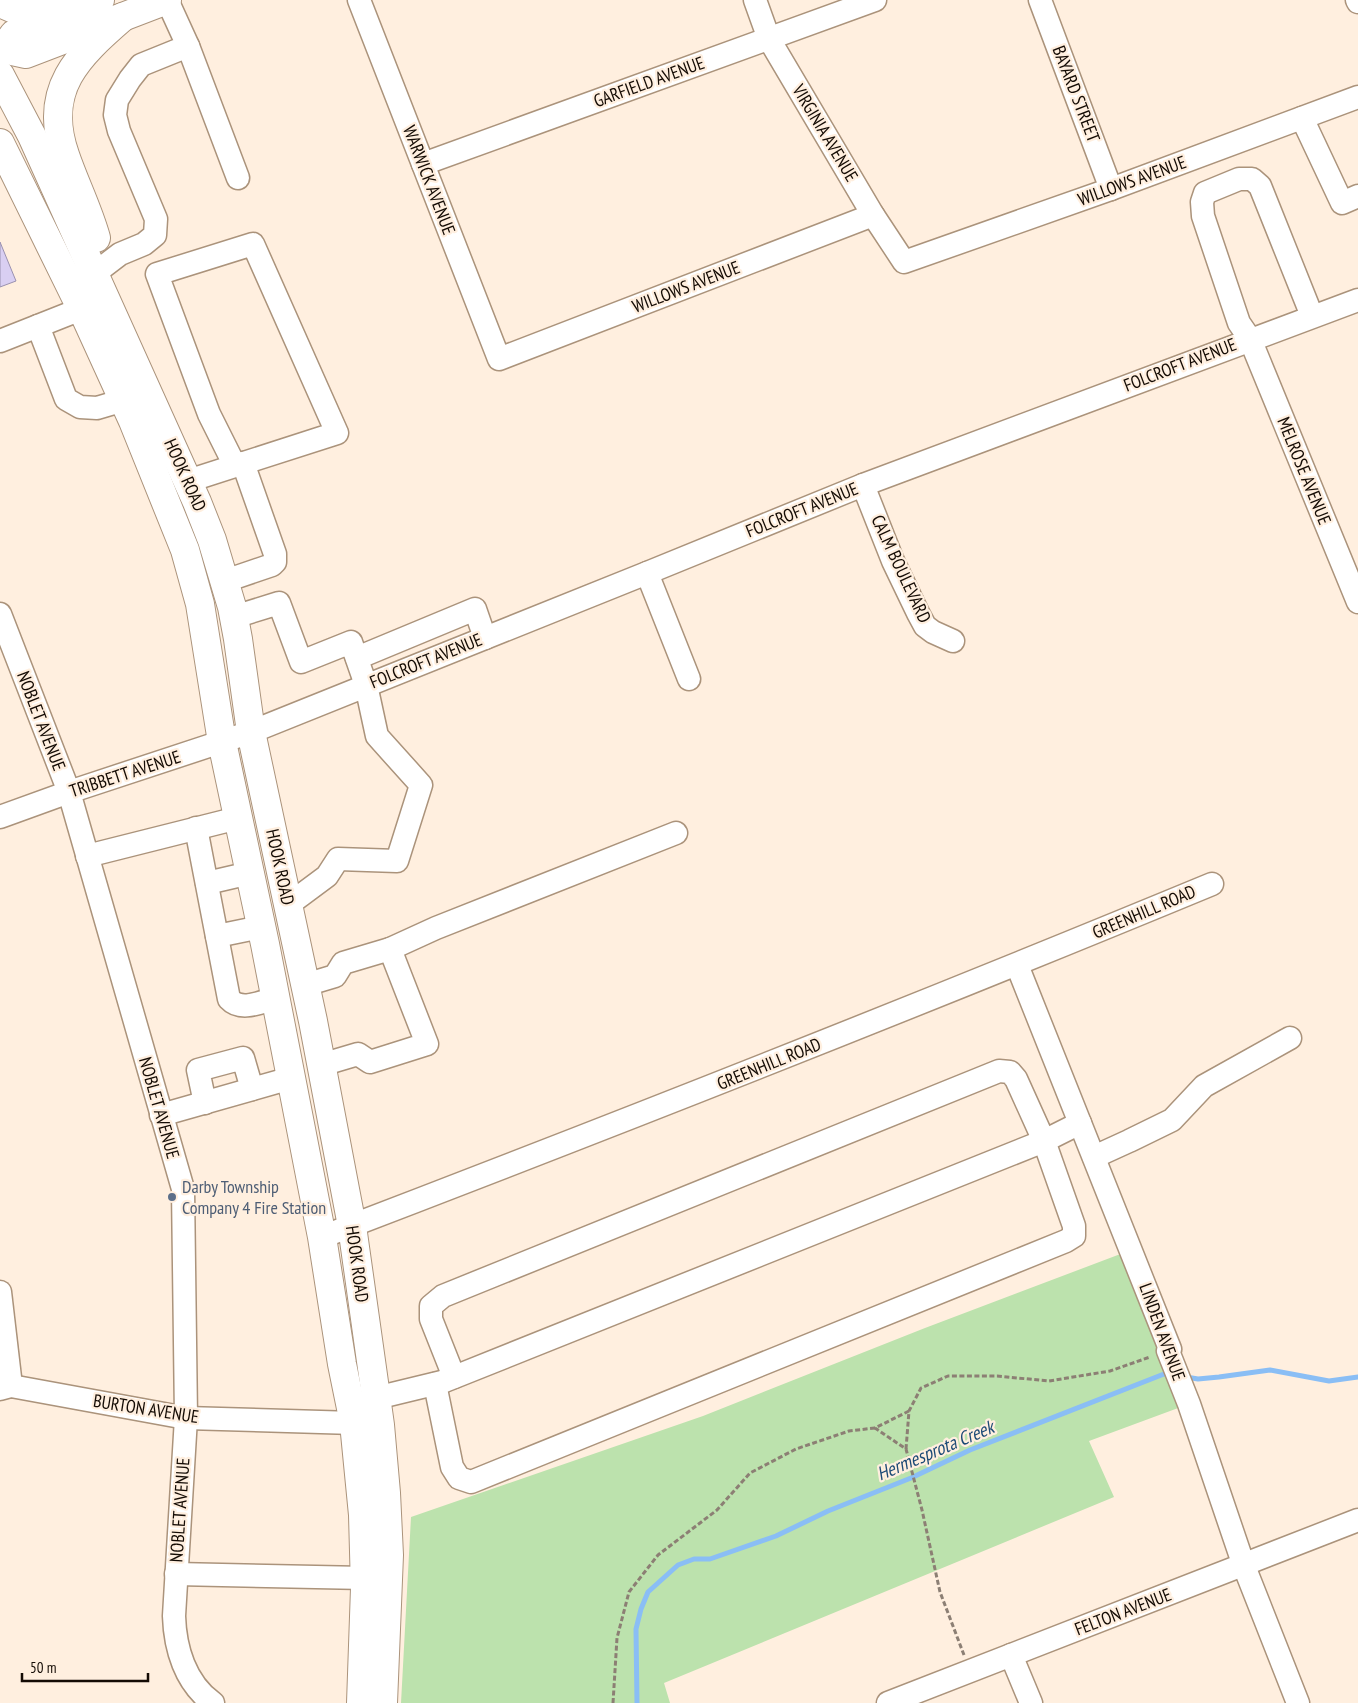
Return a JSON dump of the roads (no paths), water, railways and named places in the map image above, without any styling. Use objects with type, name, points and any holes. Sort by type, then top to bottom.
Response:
[{"type":"main road","points":[[0,3],[16,10],[35,9],[81,0]]},
{"type":"main road","points":[[1,58],[14,34],[100,0]]},
{"type":"main road","points":[[1,58],[26,54],[167,0]]},
{"type":"main road","points":[[110,308],[103,267],[94,232],[64,153],[58,121],[62,90],[68,75],[80,56],[123,16]]},
{"type":"main road","name":"HOOK ROAD","points":[[1,58],[32,136],[188,481],[212,540],[234,617],[251,732],[305,985],[352,1226],[376,1398],[386,1493],[389,1555],[383,1703]]},
{"type":"main road","name":"HOOK ROAD","points":[[0,143],[82,309],[124,400],[178,531],[194,577],[205,629],[222,742],[276,998],[322,1238],[342,1364],[354,1423],[364,1515],[365,1578],[361,1703]]},
{"type":"street","points":[[167,0],[188,46],[238,178]]},
{"type":"street","name":"WARWICK AVENUE","points":[[360,0],[499,359]]},
{"type":"street","name":"VIRGINIA AVENUE","points":[[755,0],[769,39],[873,215],[904,262]]},
{"type":"street","name":"GARFIELD AVENUE","points":[[423,164],[875,0]]},
{"type":"street","name":"BAYARD STREET","points":[[1040,0],[1111,189]]},
{"type":"street","points":[[103,267],[120,254],[144,244],[150,239],[154,235],[156,219],[119,131],[115,115],[118,100],[130,79],[141,65],[188,46]]},
{"type":"street","name":"WILLOWS AVENUE","points":[[904,262],[1111,189],[1358,97]]},
{"type":"street","points":[[1302,118],[1342,203],[1358,196]]},
{"type":"street","name":"MELROSE AVENUE","points":[[1312,316],[1260,186],[1252,179],[1239,179],[1205,193],[1202,202],[1203,216],[1239,323],[1250,339],[1358,602]]},
{"type":"street","name":"WILLOWS AVENUE","points":[[499,359],[873,215]]},
{"type":"street","points":[[188,481],[239,465],[337,433],[252,244],[157,274],[209,414],[239,465],[275,554],[275,562],[272,565],[225,582]]},
{"type":"street","name":"FOLCROFT AVENUE","points":[[251,732],[863,485],[1358,300]]},
{"type":"street","points":[[0,341],[82,309]]},
{"type":"street","points":[[38,326],[66,399],[80,406],[97,408],[124,400]]},
{"type":"street","name":"CALM BOULEVARD","points":[[863,485],[893,561],[925,626],[933,632],[953,641]]},
{"type":"street","points":[[648,573],[689,679]]},
{"type":"street","points":[[234,617],[279,603],[302,662],[351,642],[366,685],[377,736],[420,785],[397,861],[338,859],[327,876],[288,905]]},
{"type":"street","points":[[357,658],[475,609],[485,638]]},
{"type":"street","name":"NOBLET AVENUE","points":[[0,614],[69,792],[183,1189],[186,1418],[176,1574],[175,1637],[187,1672],[197,1688],[213,1703]]},
{"type":"street","name":"TRIBBETT AVENUE","points":[[0,818],[69,792],[251,732]]},
{"type":"street","points":[[87,856],[238,818]]},
{"type":"street","points":[[196,828],[229,999],[233,1004],[241,1007],[276,998]]},
{"type":"street","points":[[305,985],[335,976],[343,962],[390,949],[676,833]]},
{"type":"street","points":[[207,883],[250,873]]},
{"type":"street","name":"GREENHILL ROAD","points":[[322,1238],[694,1094],[1017,965],[1212,884]]},
{"type":"street","points":[[217,936],[262,927]]},
{"type":"street","points":[[321,1066],[358,1054],[370,1062],[427,1044],[390,949]]},
{"type":"street","name":"LINDEN AVENUE","points":[[1017,965],[1170,1349],[1168,1351],[1189,1404],[1244,1566],[1298,1703]]},
{"type":"street","points":[[1094,1156],[1129,1142],[1172,1120],[1204,1086],[1290,1038]]},
{"type":"street","points":[[204,1102],[198,1070],[243,1058],[252,1089]]},
{"type":"street","points":[[999,1071],[1010,1072],[1016,1079],[1044,1141],[1074,1226],[1074,1236],[1066,1242],[471,1482],[459,1478],[452,1467],[444,1381],[431,1319],[431,1306],[443,1296],[999,1071]]},
{"type":"street","points":[[161,1115],[291,1078]]},
{"type":"street","points":[[376,1398],[444,1381],[1044,1141],[1080,1123]]},
{"type":"street","points":[[0,1292],[5,1387]]},
{"type":"street","name":"BURTON AVENUE","points":[[5,1387],[186,1418],[354,1423]]},
{"type":"street","name":"FELTON AVENUE","points":[[888,1703],[1244,1566],[1358,1520]]},
{"type":"street","points":[[176,1574],[365,1578]]},
{"type":"street","points":[[1011,1655],[1031,1703]]},
{"type":"waterway","name":"Hermesprota Creek","points":[[1186,1377],[1198,1379],[1270,1370],[1329,1381],[1358,1377]]},
{"type":"waterway","name":"Hermesprota Creek","points":[[637,1703],[636,1629],[641,1609],[648,1592],[678,1565],[694,1559],[710,1559],[776,1536],[828,1511],[911,1478],[970,1450],[1164,1374],[1170,1375]]},
{"type":"place","name":"Darby Township Company 4 Fire Station","points":[[172,1197]]}]
